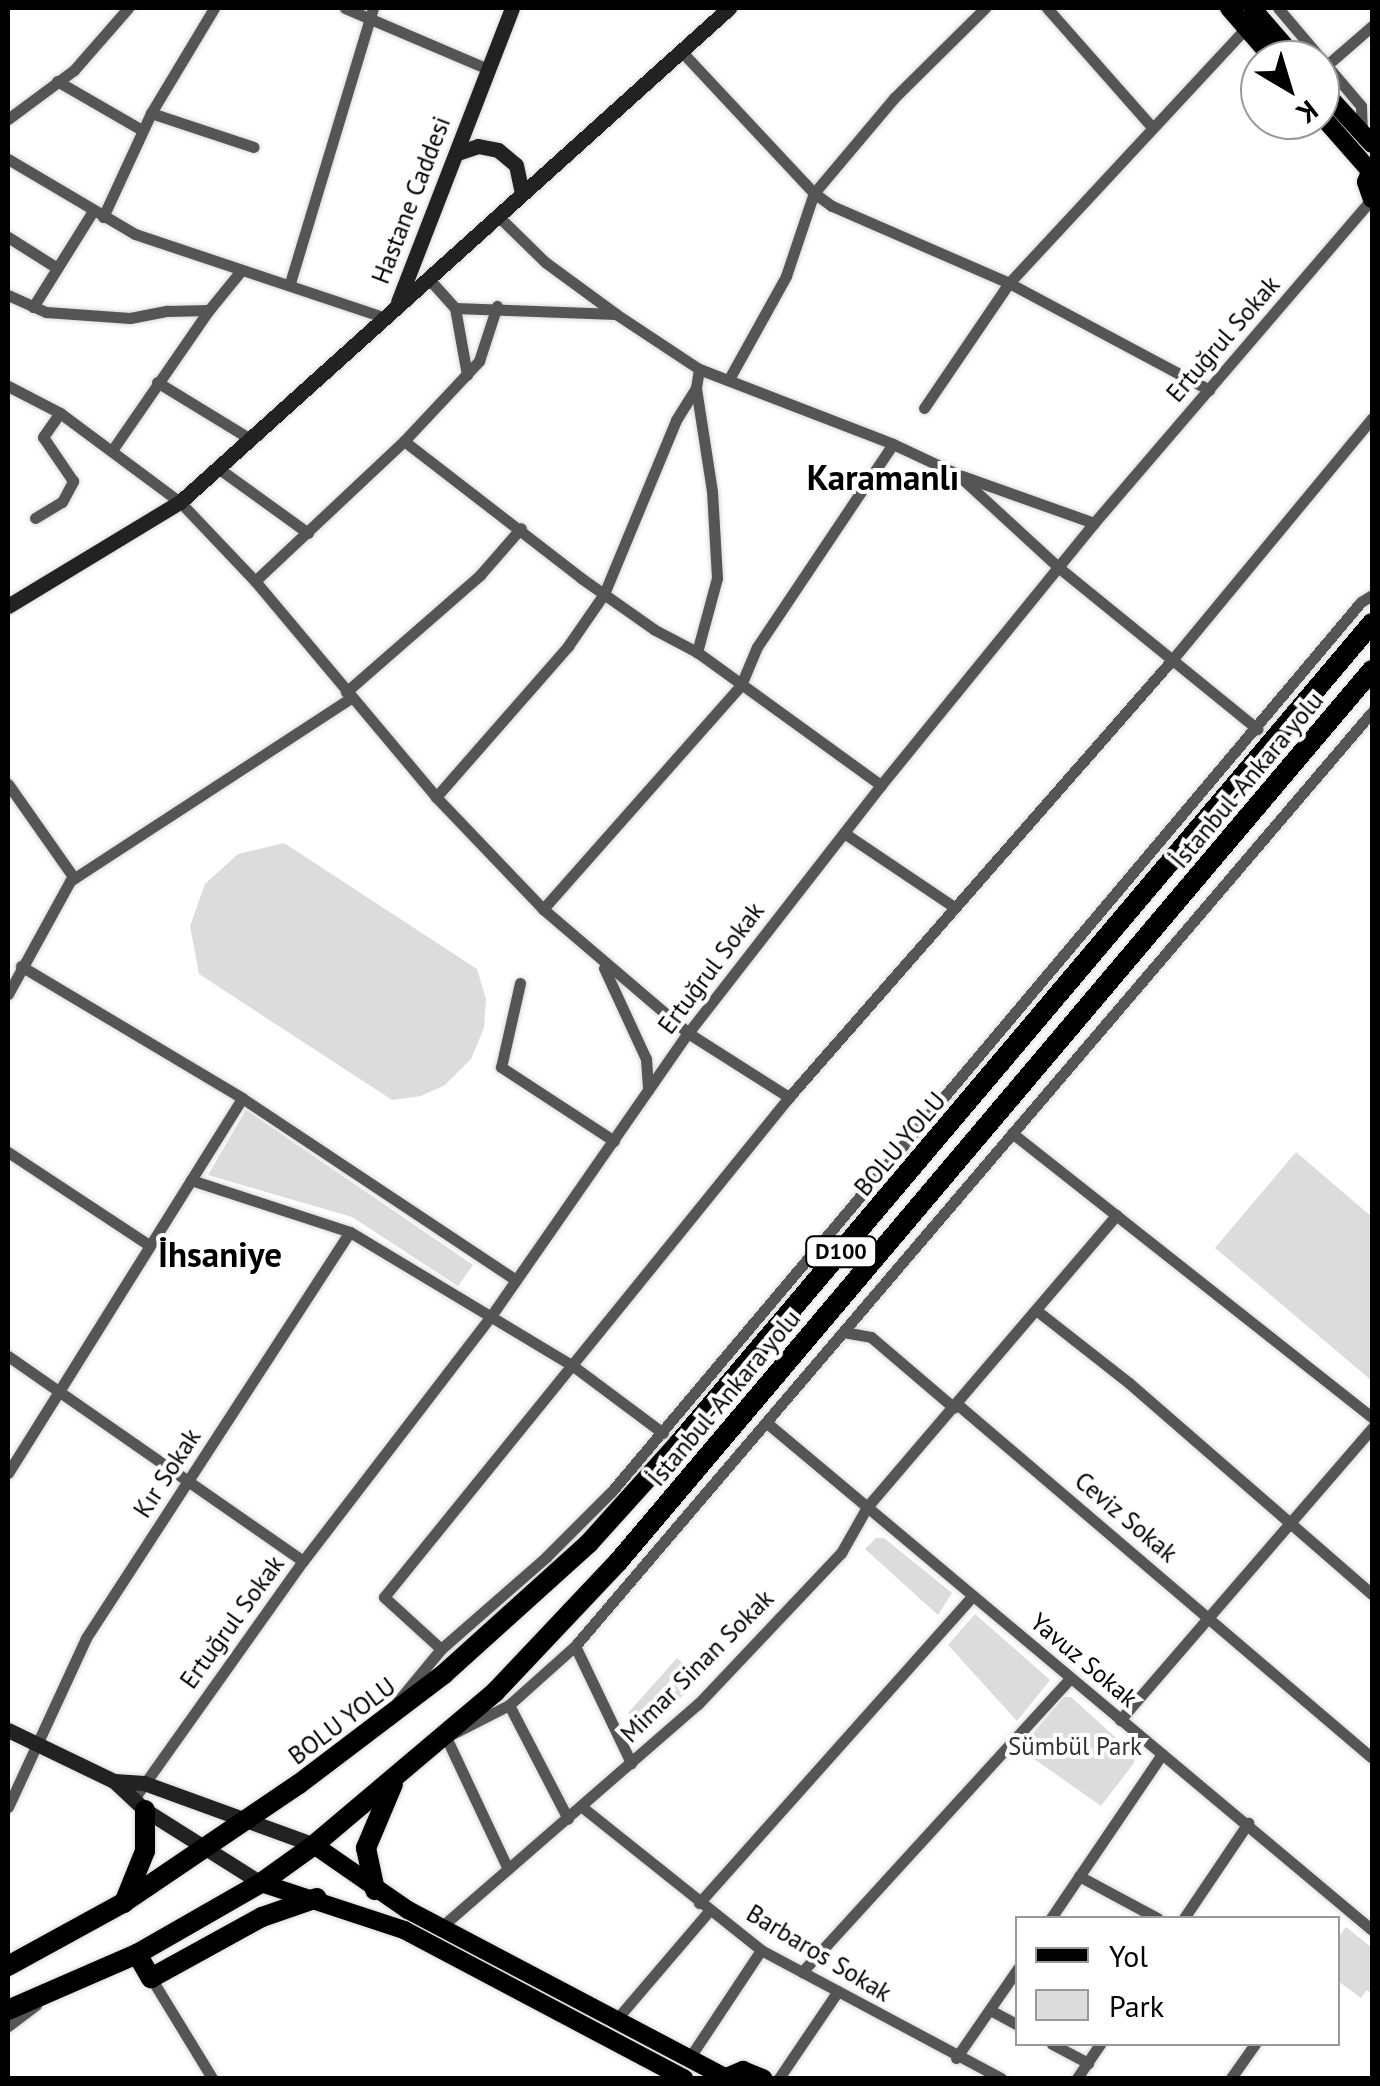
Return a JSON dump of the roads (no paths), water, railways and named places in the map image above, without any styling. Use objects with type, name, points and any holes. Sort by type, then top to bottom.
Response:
[{"type":"highway","name":"BOLU YOLU","points":[[250,1820],[379,1724],[509,1618],[620,1510],[1372,623]]},
{"type":"highway","name":"İstanbul-Ankara yolu","points":[[261,1883],[314,1845],[446,1737],[530,1657],[618,1562],[1372,670]]},
{"type":"highway","points":[[376,1890],[366,1848],[396,1779]]},
{"type":"highway","points":[[123,1903],[145,1852],[139,1805]]},
{"type":"highway","name":"D100","points":[[8,1966],[123,1903],[250,1820]]},
{"type":"highway","name":"D100","points":[[8,2010],[137,1954],[261,1883]]},
{"type":"highway","points":[[137,1954],[151,1978],[262,1917],[317,1898]]},
{"type":"main road","name":"Hastane Caddesi","points":[[8,606],[180,502],[247,437],[397,305],[512,8]]},
{"type":"main road","points":[[397,305],[729,8]]},
{"type":"main road","points":[[1229,8],[1256,40]]},
{"type":"main road","points":[[1252,8],[1280,40]]},
{"type":"main road","points":[[1340,110],[1367,140]]},
{"type":"main road","points":[[1340,136],[1371,169],[1366,182],[1372,199]]},
{"type":"main road","points":[[457,154],[478,146],[498,150],[516,165],[522,194]]},
{"type":"main road","points":[[419,248],[420,267],[428,278]]},
{"type":"main road","points":[[8,1730],[114,1781],[139,1805],[261,1883],[317,1898],[404,1930],[686,2069],[725,2078],[743,2070],[763,2078]]},
{"type":"main road","points":[[114,1781],[144,1783],[314,1845],[376,1890],[615,2022],[686,2069]]},
{"type":"street","points":[[8,119],[74,70],[128,8]]},
{"type":"street","points":[[32,307],[98,214],[151,113],[214,8]]},
{"type":"street","points":[[345,8],[371,14],[488,69]]},
{"type":"street","points":[[728,379],[786,276],[814,193],[894,98],[985,8]]},
{"type":"street","points":[[1047,8],[1151,126]]},
{"type":"street","points":[[1278,8],[1306,40]]},
{"type":"street","points":[[290,283],[371,14]]},
{"type":"street","points":[[1340,54],[1372,26]]},
{"type":"street","points":[[924,408],[1009,283],[1246,28]]},
{"type":"street","points":[[682,52],[814,193],[832,206],[1009,283],[1209,390]]},
{"type":"street","points":[[57,81],[142,130]]},
{"type":"street","points":[[1340,81],[1361,106],[1367,140]]},
{"type":"street","points":[[151,113],[254,147]]},
{"type":"street","points":[[10,167],[135,234],[240,272],[290,283],[384,316]]},
{"type":"street","name":"Ertuğrul Sokak","points":[[139,1805],[144,1783],[303,1560],[491,1316],[688,1034],[880,786],[1094,523],[1372,199]]},
{"type":"street","points":[[498,216],[545,262],[699,370],[894,444],[957,474],[1094,523]]},
{"type":"street","points":[[8,238],[57,268]]},
{"type":"street","points":[[113,449],[209,310],[240,272]]},
{"type":"street","points":[[428,278],[455,308],[467,374]]},
{"type":"street","points":[[8,295],[32,307],[77,318],[130,318],[167,311],[209,310]]},
{"type":"street","points":[[455,308],[496,306],[616,314]]},
{"type":"street","points":[[256,581],[404,441],[480,361],[496,306]]},
{"type":"street","points":[[697,652],[716,578],[712,491],[696,388],[699,370]]},
{"type":"street","points":[[158,382],[247,437]]},
{"type":"street","points":[[8,386],[60,413],[180,502],[256,581],[436,797],[543,910],[688,1034],[789,1097]]},
{"type":"street","points":[[436,797],[568,646],[604,594],[676,420],[696,388]]},
{"type":"street","points":[[36,518],[62,502],[73,481],[43,436],[60,413]]},
{"type":"street","points":[[440,1649],[384,1597],[789,1097],[1172,660],[1372,418]]},
{"type":"street","points":[[404,441],[604,594],[697,652],[880,786]]},
{"type":"street","points":[[543,910],[742,685],[757,647],[894,444]]},
{"type":"street","points":[[218,468],[308,533]]},
{"type":"street","points":[[957,474],[1058,567],[1257,729]]},
{"type":"street","points":[[8,994],[74,878],[348,695],[480,575],[521,528]]},
{"type":"street","points":[[379,1724],[440,1649],[574,1531],[663,1434],[1361,602],[1372,595]]},
{"type":"street","points":[[508,1869],[446,1737],[509,1705],[575,1646],[1012,1134],[1366,729],[1372,712]]},
{"type":"street","points":[[8,784],[74,878]]},
{"type":"street","points":[[844,833],[954,907]]},
{"type":"street","points":[[599,960],[640,1041],[648,1092]]},
{"type":"street","points":[[21,966],[100,1009],[242,1098],[516,1280]]},
{"type":"street","points":[[520,983],[501,1068],[614,1141]]},
{"type":"street","points":[[8,1473],[242,1098]]},
{"type":"street","points":[[1012,1134],[1372,1418]]},
{"type":"street","points":[[8,1152],[149,1245]]},
{"type":"street","points":[[191,1180],[350,1232],[572,1366],[663,1434]]},
{"type":"street","name":"Mimar Sinan Sokak","points":[[440,1928],[698,1704],[840,1553],[867,1507],[1116,1215]]},
{"type":"street","name":"Kır Sokak","points":[[8,1807],[86,1638],[350,1232]]},
{"type":"street","points":[[1036,1310],[1372,1594]]},
{"type":"street","name":"Ceviz Sokak","points":[[843,1332],[871,1337],[1211,1618],[1372,1758]]},
{"type":"street","points":[[8,1356],[303,1560]]},
{"type":"street","name":"Yavuz Sokak","points":[[766,1423],[1372,1930]]},
{"type":"street","points":[[1120,1720],[1372,1428]]},
{"type":"street","points":[[615,2022],[704,1907],[973,1596]]},
{"type":"street","points":[[575,1646],[631,1762]]},
{"type":"street","points":[[802,1972],[1070,1678]]},
{"type":"street","points":[[509,1705],[568,1819]]},
{"type":"street","points":[[1054,1916],[1162,1754]]},
{"type":"street","name":"Barbaros Sokak","points":[[582,1806],[761,1950],[956,2058],[1001,2078]]},
{"type":"street","points":[[1185,1916],[1248,1823]]},
{"type":"street","points":[[1079,1876],[1154,1916]]},
{"type":"street","points":[[1340,1917],[1346,1908]]},
{"type":"street","points":[[8,1956],[54,1941]]},
{"type":"street","points":[[686,2069],[761,1950]]},
{"type":"street","points":[[956,2058],[1015,1972]]},
{"type":"street","points":[[151,1978],[212,2078]]},
{"type":"street","points":[[8,2026],[61,1987]]},
{"type":"street","points":[[780,2078],[838,1991]]},
{"type":"street","points":[[990,2010],[1015,2023]]},
{"type":"street","points":[[1056,2046],[1088,2063]]},
{"type":"street","points":[[1077,2078],[1099,2046]]},
{"type":"street","points":[[1231,2078],[1253,2046]]},
{"type":"district","name":"Karamanlı","points":[[883,477]]},
{"type":"district","name":"İhsaniye","points":[[220,1254]]},
{"type":"park label","name":"Sümbül Park","points":[[1075,1746]]}]
